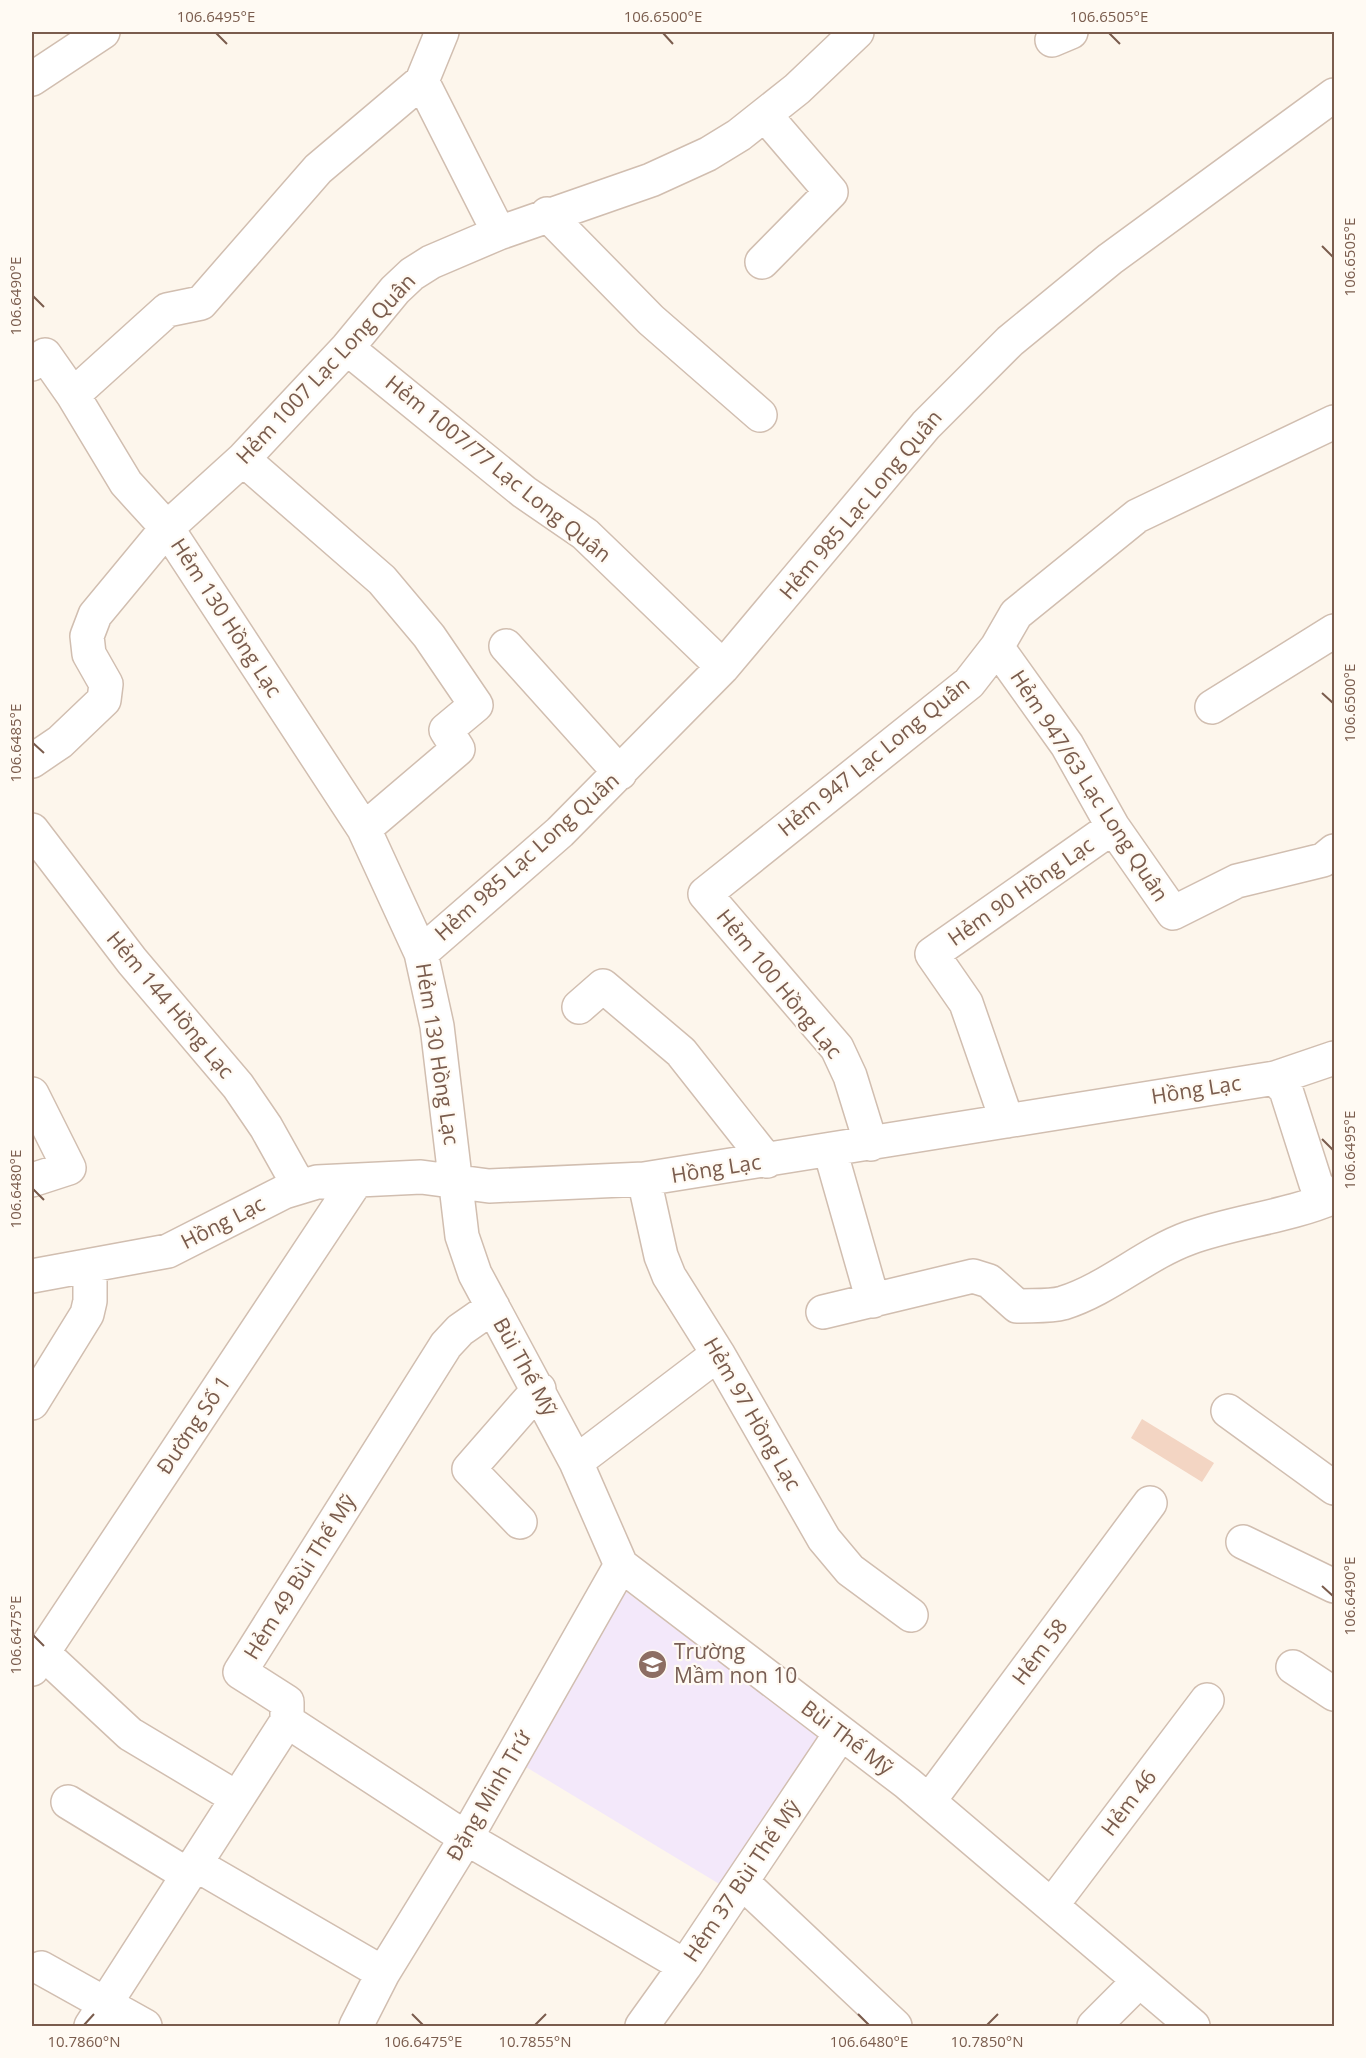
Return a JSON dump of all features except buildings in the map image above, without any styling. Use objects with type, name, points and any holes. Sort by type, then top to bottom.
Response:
[{"type":"street","points":[[32,79],[103,32]]},
{"type":"street","points":[[73,394],[167,310],[201,303],[318,169],[422,81],[442,32]]},
{"type":"street","name":"Hẻm 1007 Lạc Long Quân","points":[[167,528],[243,459],[347,348],[395,290],[412,274],[431,262],[547,214],[679,169],[731,140],[765,115],[797,89],[857,32]]},
{"type":"street","points":[[422,81],[499,233]]},
{"type":"street","name":"Hẻm 985 Lạc Long Quân","points":[[421,953],[560,832],[723,667],[926,424],[1010,341],[1110,259],[1335,95]]},
{"type":"street","points":[[762,262],[831,192],[765,115]]},
{"type":"street","points":[[547,214],[651,320],[760,416]]},
{"type":"street","name":"Hẻm 1007/77 Lạc Long Quân","points":[[347,348],[524,492],[585,534],[723,667]]},
{"type":"street","points":[[32,364],[45,355],[73,394],[126,483],[167,528],[95,615],[87,636],[89,654],[106,684],[104,700],[60,742],[32,761]]},
{"type":"street","name":"Hẻm 947 Lạc Long Quân","points":[[705,894],[969,683],[997,647],[1016,615],[1137,516],[1335,422]]},
{"type":"street","points":[[243,459],[382,580],[429,636],[476,705],[446,730],[458,749],[364,829]]},
{"type":"street","name":"Hẻm 130 Hồng Lạc","points":[[167,528],[364,829],[421,953],[437,1026],[457,1183]]},
{"type":"street","points":[[1212,707],[1335,632]]},
{"type":"street","points":[[506,646],[620,772]]},
{"type":"street","name":"Hẻm 947/63 Lạc Long Quân","points":[[997,647],[1067,745],[1113,827],[1173,913],[1237,881],[1329,856]]},
{"type":"street","name":"Hẻm 90 Hồng Lạc","points":[[1007,1121],[966,1004],[932,954],[1113,827]]},
{"type":"street","name":"Hẻm 144 Hồng Lạc","points":[[32,830],[125,953],[238,1086],[266,1127],[299,1186]]},
{"type":"street","name":"Hẻm 100 Hồng Lạc","points":[[705,894],[837,1048],[850,1076],[871,1144]]},
{"type":"street","points":[[579,1007],[603,986],[681,1052],[767,1161]]},
{"type":"street","name":"Hồng Lạc","points":[[32,1276],[168,1251],[299,1186],[317,1182],[421,1177],[489,1186],[644,1179],[767,1161],[1275,1077],[1335,1058]]},
{"type":"street","points":[[1275,1077],[1286,1090],[1316,1184],[1323,1192],[1334,1197]]},
{"type":"street","points":[[32,1094],[69,1168],[32,1180]]},
{"type":"street","points":[[830,1150],[873,1301]]},
{"type":"street","name":"Hẻm 97 Hồng Lạc","points":[[644,1179],[661,1256],[669,1276],[718,1354],[824,1539],[850,1570],[911,1615]]},
{"type":"street","name":"Đường Số 1","points":[[37,1661],[356,1181]]},
{"type":"street","name":"Bùi Thế Mỹ","points":[[457,1183],[462,1236],[475,1274],[539,1389],[576,1462],[621,1565],[929,1801],[1193,2026]]},
{"type":"street","points":[[823,1312],[873,1301],[897,1292],[973,1276],[989,1281],[1017,1306],[1061,1303],[1084,1293],[1163,1247],[1207,1231],[1305,1210],[1334,1197]]},
{"type":"street","points":[[32,1403],[87,1314],[90,1301],[90,1267]]},
{"type":"street","name":"Hẻm 49 Bùi Thế Mỹ","points":[[287,1721],[287,1702],[240,1671],[447,1345],[460,1330],[493,1307]]},
{"type":"street","points":[[576,1462],[718,1354]]},
{"type":"street","points":[[520,1522],[469,1468],[539,1389]]},
{"type":"street","points":[[1228,1411],[1335,1488]]},
{"type":"street","name":"Hẻm 58","points":[[929,1801],[1150,1503]]},
{"type":"street","points":[[1243,1542],[1335,1586]]},
{"type":"street","name":"Đặng Minh Trứ","points":[[356,2026],[383,1973],[466,1838],[621,1565]]},
{"type":"street","points":[[37,1661],[130,1734],[237,1798]]},
{"type":"street","points":[[1293,1667],[1335,1694]]},
{"type":"street","name":"Hẻm 46","points":[[1052,1905],[1207,1700]]},
{"type":"street","points":[[98,2015],[287,1721],[466,1838],[685,1966]]},
{"type":"street","name":"Hẻm 37 Bùi Thế Mỹ","points":[[642,2026],[685,1966],[841,1733]]},
{"type":"street","points":[[68,1802],[383,1973]]},
{"type":"street","points":[[742,1882],[896,2026]]},
{"type":"street","points":[[41,1968],[98,2015],[145,2026]]},
{"type":"street","points":[[1094,2026],[1139,1981]]},
{"type":"shaded area","name":"Trường Mầm non 10","points":[[624,1590],[820,1738],[721,1885],[526,1767]]},
{"type":"place","name":"Trường Mầm non 10","points":[[653,1664]]}]
